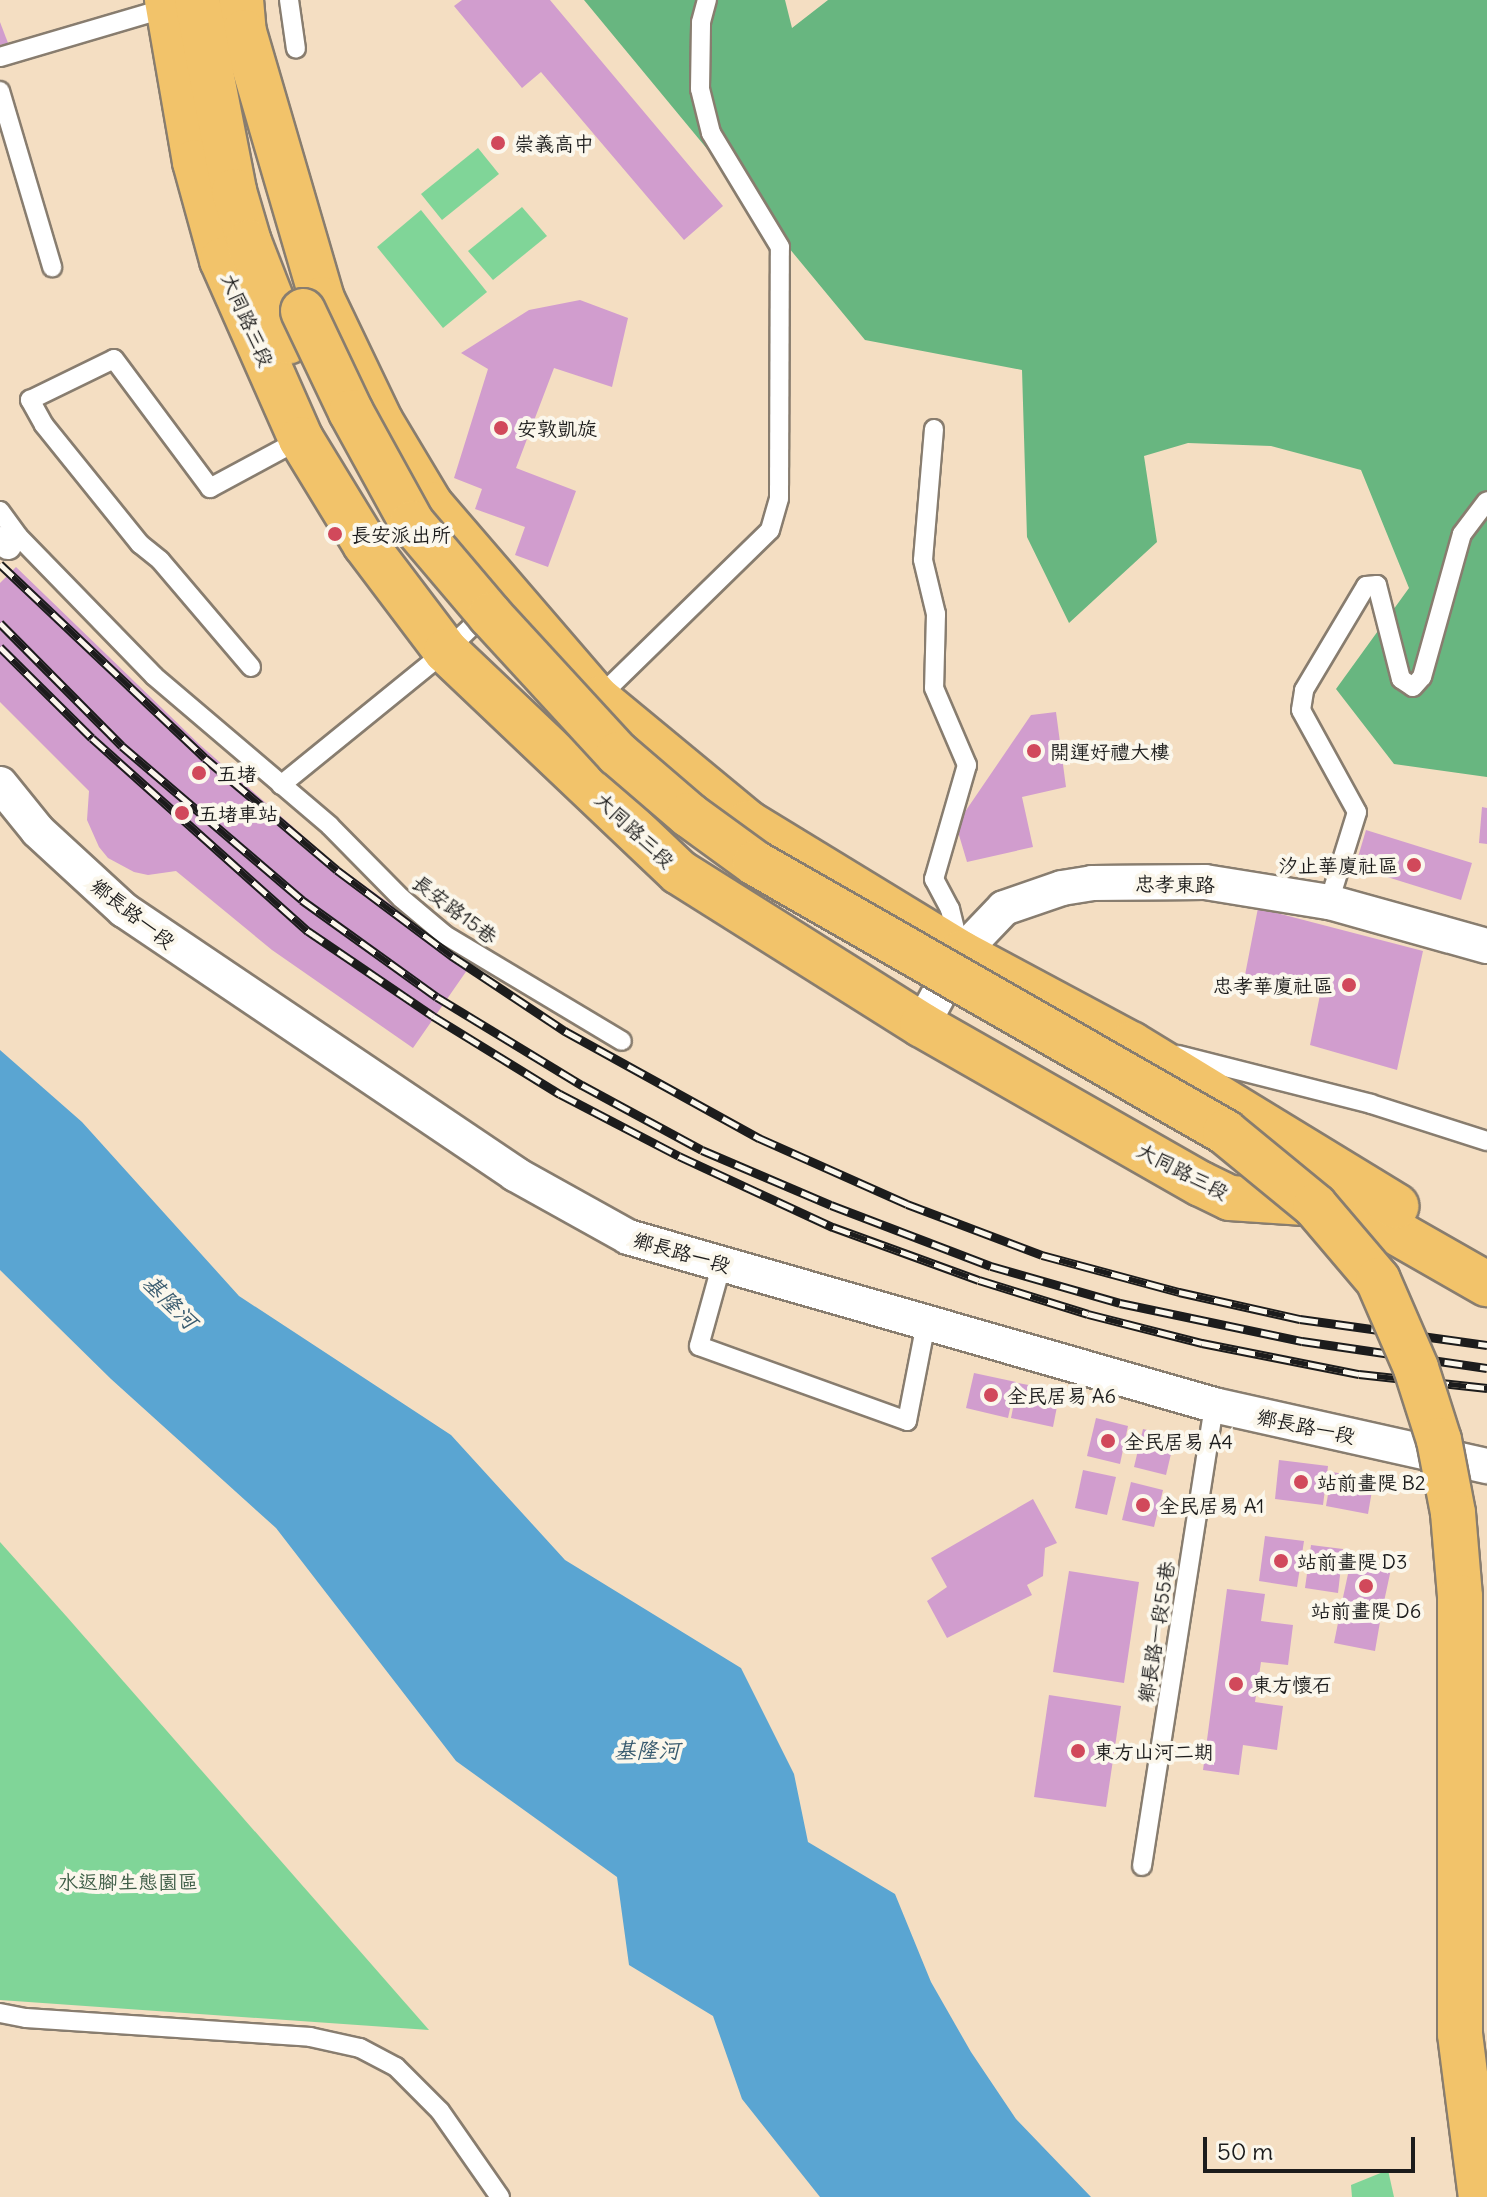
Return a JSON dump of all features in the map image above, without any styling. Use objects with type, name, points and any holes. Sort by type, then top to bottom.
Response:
[{"type":"main road","points":[[223,0],[232,80],[296,327],[350,462],[421,571],[548,708],[678,830],[748,882],[1215,1148],[1269,1189],[1364,1294],[1387,1346],[1420,1443],[1437,1552],[1443,1670],[1439,1999],[1462,2197]]},
{"type":"main road","points":[[241,0],[244,32],[322,299],[381,422],[430,504],[598,699],[748,823],[961,953],[1131,1044],[1487,1261]]},
{"type":"main road","points":[[177,3],[249,242],[296,327],[351,412],[412,523],[490,615],[618,754],[689,815],[755,863],[1225,1132],[1315,1206],[1378,1280],[1416,1368],[1434,1425],[1453,1513],[1460,1597],[1460,2034],[1481,2197]]},
{"type":"main road","name":"大同路三段","points":[[177,3],[195,162],[222,260],[301,439],[365,544],[446,651],[679,872],[922,1025],[1230,1198],[1350,1206],[1487,1284]]},
{"type":"street","name":"鄉長路一段","points":[[0,784],[38,831],[124,910],[502,1165],[586,1216],[628,1237],[1214,1405],[1487,1466]]},
{"type":"street","name":"忠孝東路","points":[[922,1025],[961,953],[1004,908],[1062,888],[1092,883],[1205,882],[1329,902],[1487,946]]},
{"type":"lane","points":[[289,0],[296,49]]},
{"type":"lane","points":[[598,699],[770,530],[779,498],[780,247],[711,133],[700,89],[701,22],[707,0]]},
{"type":"lane","points":[[0,57],[177,3]]},
{"type":"lane","points":[[0,91],[52,267]]},
{"type":"lane","points":[[251,667],[160,560],[140,544],[44,425],[30,400],[114,359],[210,488],[301,439]]},
{"type":"lane","points":[[934,429],[923,560],[936,614],[934,688],[967,765],[934,879],[950,909],[961,953]]},
{"type":"lane","points":[[1329,902],[1357,812],[1301,710],[1304,690],[1366,586],[1377,585],[1401,679],[1413,687],[1422,677],[1462,534],[1487,501]]},
{"type":"lane","name":"長安路15巷","points":[[0,511],[6,544],[281,785],[445,935],[622,1041]]},
{"type":"lane","points":[[281,785],[446,651],[507,593]]},
{"type":"lane","points":[[1131,1044],[1371,1104],[1487,1141]]},
{"type":"lane","points":[[722,1263],[699,1346],[907,1421],[926,1323]]},
{"type":"lane","name":"鄉長路一段55巷","points":[[1142,1866],[1214,1405]]},
{"type":"lane","points":[[0,2013],[51,2020],[310,2037],[360,2048],[396,2067],[440,2111],[500,2197]]},
{"type":"green space","points":[[584,0],[785,0],[792,28],[828,0],[1487,0],[1487,777],[1394,764],[1336,689],[1409,588],[1361,470],[1271,446],[1188,443],[1144,456],[1157,542],[1069,623],[1027,537],[1022,370],[865,340]]},
{"type":"green space","points":[[478,148],[499,174],[442,220],[421,194]]},
{"type":"green space","points":[[522,207],[547,236],[493,280],[468,251]]},
{"type":"green space","points":[[421,210],[487,292],[443,328],[377,247]]},
{"type":"green space","name":"水返腳生態園區","points":[[0,1542],[67,1617],[429,2030],[0,2000]]},
{"type":"green space","points":[[1388,2170],[1394,2197],[1352,2197],[1351,2185]]},
{"type":"water","name":"基隆河","points":[[0,1050],[82,1122],[239,1296],[451,1435],[565,1560],[741,1668],[794,1774],[808,1842],[895,1894],[931,1982],[971,2052],[1016,2119],[1091,2197],[820,2197],[742,2099],[713,2016],[629,1965],[617,1877],[456,1761],[276,1528],[111,1379],[0,1270]]},
{"type":"building","points":[[462,0],[550,0],[723,206],[684,240],[541,72],[522,88],[454,6]]},
{"type":"building","points":[[0,22],[8,43],[0,45]]},
{"type":"building","name":"安敦凱旋","points":[[580,300],[628,318],[612,387],[554,368],[516,468],[576,491],[548,567],[515,555],[525,527],[475,509],[482,489],[454,478],[488,369],[461,353],[529,310]]},
{"type":"building","name":"五堵車站","points":[[16,567],[199,744],[336,865],[472,963],[413,1048],[272,950],[176,871],[148,875],[134,872],[108,858],[99,847],[87,820],[89,791],[0,702],[0,583]]},
{"type":"building","name":"開運好禮大樓","points":[[1056,712],[1066,787],[1022,797],[1033,847],[967,862],[956,825],[1031,715]]},
{"type":"building","points":[[1482,807],[1487,808],[1487,844],[1479,843]]},
{"type":"building","name":"汐止華廈社區","points":[[1366,830],[1472,863],[1461,900],[1355,867]]},
{"type":"building","name":"忠孝華廈社區","points":[[1258,908],[1423,951],[1397,1070],[1310,1045],[1320,995],[1245,975]]},
{"type":"building","name":"全民居易 A6","points":[[974,1373],[1016,1382],[1008,1418],[966,1408]]},
{"type":"building","points":[[1018,1383],[1060,1391],[1053,1427],[1011,1418]]},
{"type":"building","name":"全民居易 A4","points":[[1096,1418],[1128,1426],[1120,1464],[1087,1456]]},
{"type":"building","points":[[1143,1429],[1175,1437],[1166,1475],[1134,1467]]},
{"type":"building","name":"站前畫隄 B2","points":[[1279,1460],[1328,1466],[1323,1505],[1275,1499]]},
{"type":"building","points":[[1083,1470],[1116,1477],[1107,1515],[1075,1508]]},
{"type":"building","points":[[1332,1472],[1374,1479],[1368,1514],[1326,1506]]},
{"type":"building","name":"全民居易 A1","points":[[1131,1482],[1163,1490],[1154,1527],[1122,1520]]},
{"type":"building","points":[[1033,1499],[1057,1543],[1045,1548],[1043,1576],[1027,1585],[1032,1595],[947,1638],[927,1601],[947,1587],[931,1558]]},
{"type":"building","name":"站前畫隄 D3","points":[[1265,1536],[1304,1541],[1297,1587],[1259,1581]]},
{"type":"building","points":[[1311,1545],[1343,1549],[1338,1593],[1305,1588]]},
{"type":"building","name":"站前畫隄 D6","points":[[1351,1560],[1391,1569],[1382,1611],[1342,1602]]},
{"type":"building","name":"東方山河二期","points":[[1069,1571],[1139,1582],[1124,1683],[1053,1672]]},
{"type":"building","name":"東方懷石","points":[[1227,1589],[1265,1594],[1261,1621],[1293,1625],[1288,1665],[1261,1662],[1255,1702],[1283,1706],[1277,1750],[1243,1745],[1239,1775],[1203,1770]]},
{"type":"building","points":[[1341,1608],[1381,1616],[1375,1651],[1334,1643]]},
{"type":"building","name":"東方山河二期","points":[[1049,1695],[1121,1706],[1106,1807],[1034,1797]]},
{"type":"railway","points":[[0,564],[205,758],[337,870],[452,956],[565,1031],[759,1138],[907,1204],[1042,1255],[1179,1292],[1300,1319],[1487,1345]]},
{"type":"railway","points":[[0,623],[122,746],[302,900],[437,997],[582,1085],[702,1150],[831,1205],[991,1266],[1120,1303],[1302,1341],[1487,1368]]},
{"type":"railway","points":[[0,647],[92,738],[308,931],[433,1016],[560,1094],[679,1156],[833,1227],[979,1280],[1088,1314],[1202,1343],[1359,1374],[1487,1388]]},
{"type":"place","name":"崇義高中","points":[[498,143]]},
{"type":"place","name":"安敦凱旋","points":[[501,428]]},
{"type":"place","name":"長安派出所","points":[[335,534]]},
{"type":"place","name":"開運好禮大樓","points":[[1034,751]]},
{"type":"place","name":"五堵","points":[[199,773]]},
{"type":"place","name":"五堵車站","points":[[182,813]]},
{"type":"place","name":"汐止華廈社區","points":[[1414,865]]},
{"type":"place","name":"忠孝華廈社區","points":[[1349,985]]},
{"type":"place","name":"全民居易 A6","points":[[991,1395]]},
{"type":"place","name":"全民居易 A4","points":[[1108,1441]]},
{"type":"place","name":"站前畫隄 B2","points":[[1301,1482]]},
{"type":"place","name":"全民居易 A1","points":[[1143,1505]]},
{"type":"place","name":"站前畫隄 D3","points":[[1281,1561]]},
{"type":"place","name":"站前畫隄 D6","points":[[1366,1586]]},
{"type":"place","name":"東方懷石","points":[[1236,1684]]},
{"type":"place","name":"東方山河二期","points":[[1078,1751]]}]
